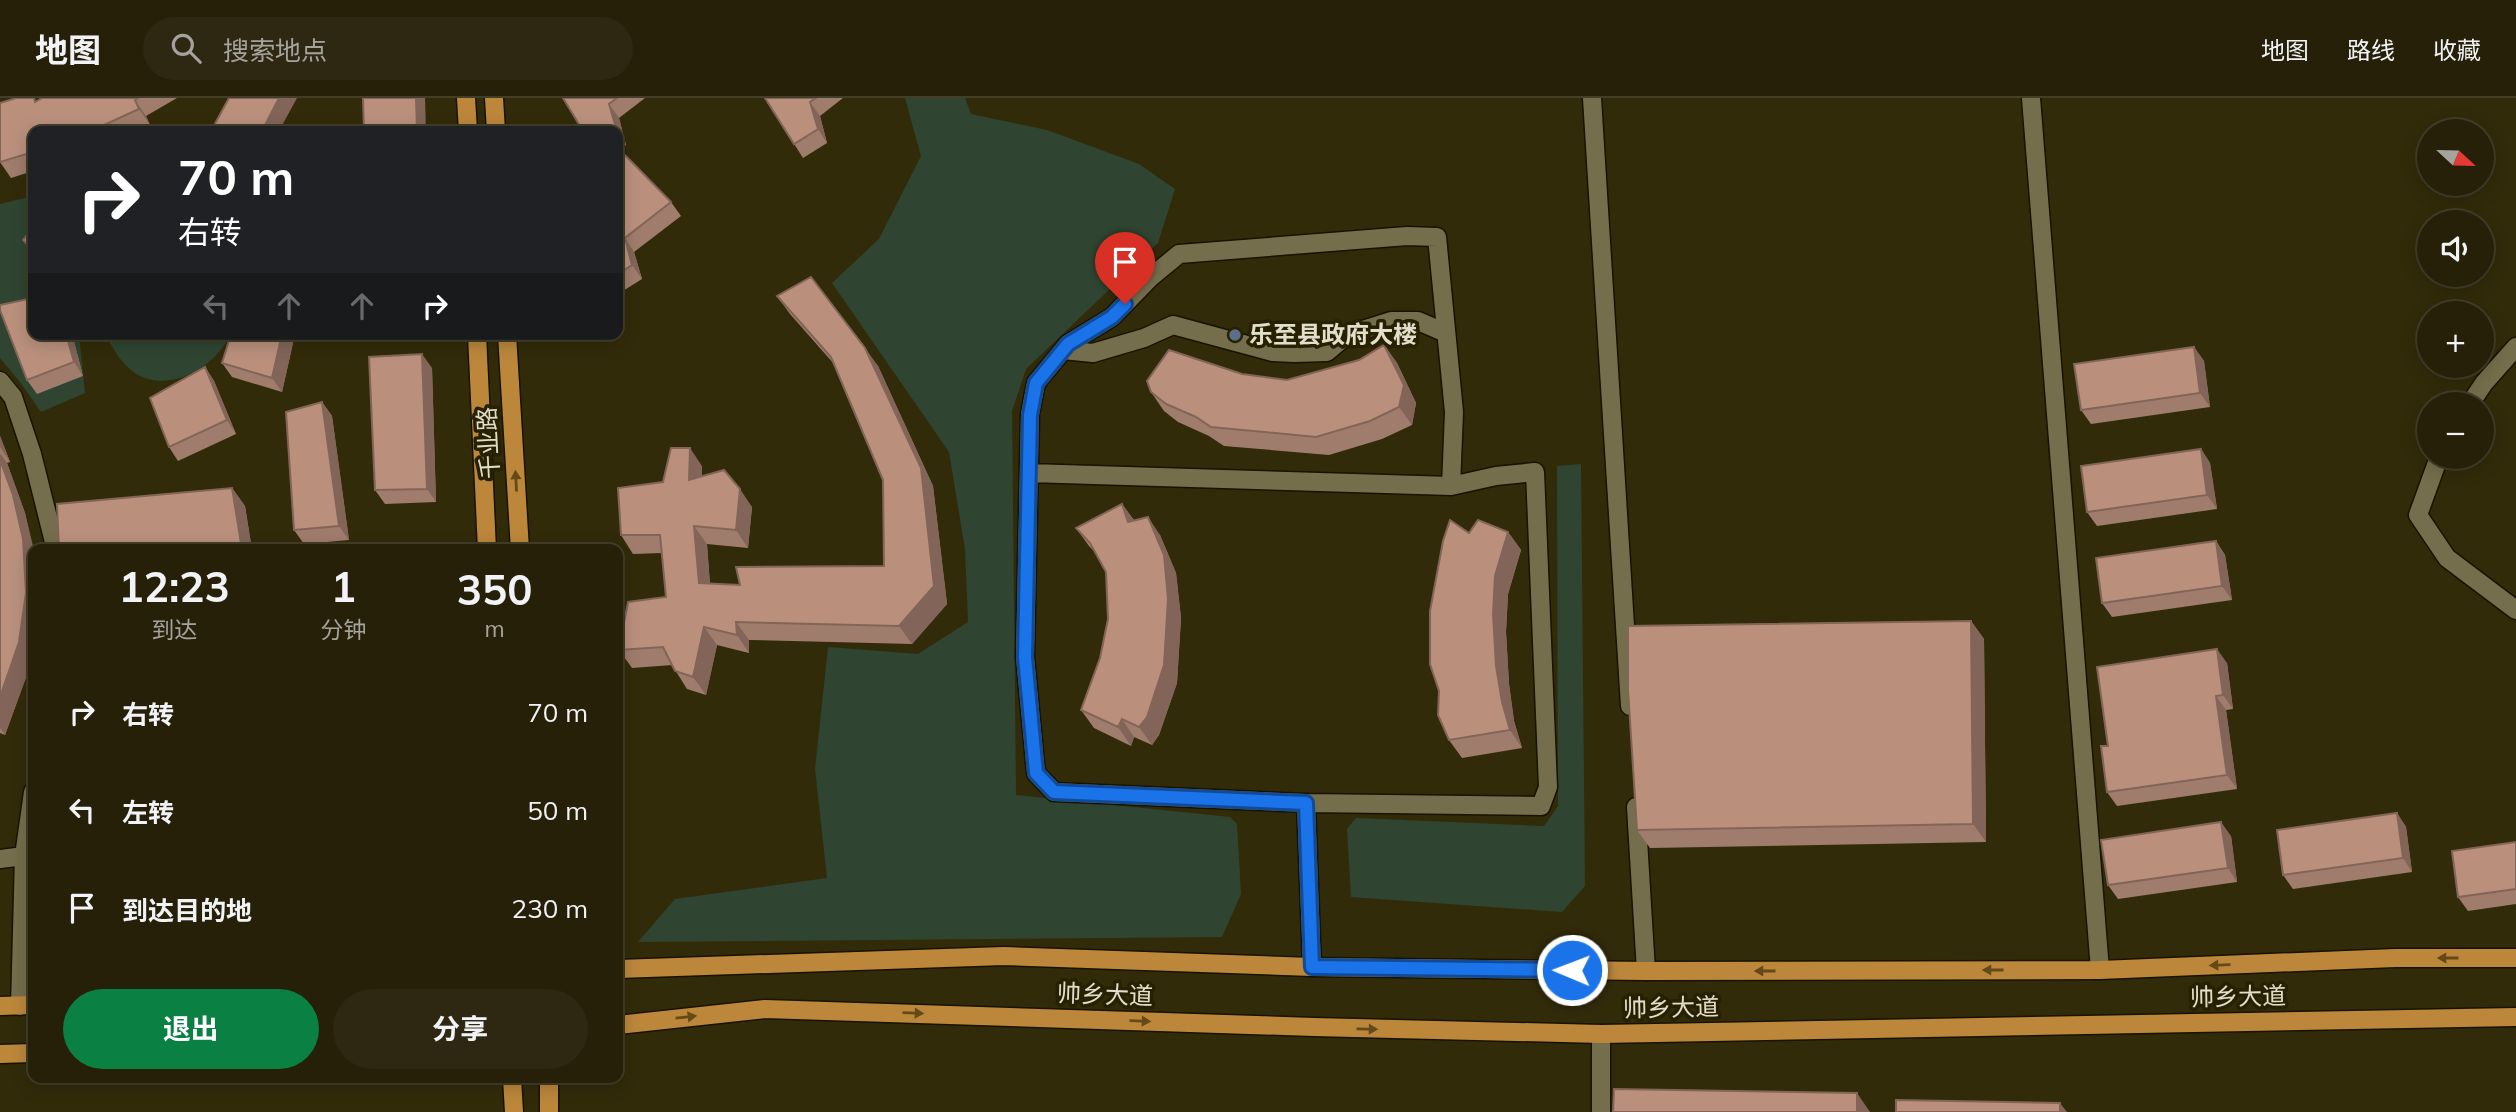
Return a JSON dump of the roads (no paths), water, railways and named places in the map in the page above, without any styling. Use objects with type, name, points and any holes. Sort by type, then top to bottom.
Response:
[{"type":"main road","points":[[466,98],[468,126]]},
{"type":"main road","points":[[494,98],[496,126]]},
{"type":"main road","name":"千业路","points":[[477,340],[487,544]]},
{"type":"main road","name":"千业路","points":[[507,340],[520,544]]},
{"type":"main road","name":"帅乡大道","points":[[623,969],[1004,956],[1312,967],[1646,971],[2100,970],[2396,958],[2516,958]]},
{"type":"main road","points":[[0,1006],[27,1005]]},
{"type":"main road","name":"帅乡大道","points":[[623,1024],[765,1009],[1601,1034],[2516,1017]]},
{"type":"main road","points":[[0,1054],[28,1053]]},
{"type":"main road","points":[[512,1083],[514,1112]]},
{"type":"main road","points":[[549,1083],[550,1112]]},
{"type":"street","points":[[1592,98],[1631,721]]},
{"type":"street","points":[[2031,98],[2100,970]]},
{"type":"street","points":[[1029,473],[1451,486],[1496,476],[1535,472],[1548,774],[1548,787],[1541,806],[1306,803],[1054,792],[1036,773],[1025,657],[1030,415],[1036,383],[1068,344],[1112,317],[1151,277],[1179,254],[1407,236],[1437,237],[1454,412],[1451,486]]},
{"type":"street","points":[[1063,350],[1093,353],[1144,338],[1173,325],[1273,352],[1294,353],[1327,352],[1347,335],[1391,321],[1418,321],[1446,333]]},
{"type":"street","points":[[2480,392],[2516,346]]},
{"type":"street","points":[[0,381],[13,397],[32,454],[54,544]]},
{"type":"street","points":[[2435,469],[2418,515],[2448,558],[2516,610]]},
{"type":"street","points":[[1635,791],[1646,971]]},
{"type":"street","points":[[1306,803],[1312,967]]},
{"type":"street","points":[[27,1005],[24,856],[28,828]]},
{"type":"street","points":[[0,859],[24,856]]},
{"type":"street","points":[[1601,1034],[1601,1112]]},
{"type":"place","name":"乐至县政府大楼","points":[[1235,335]]}]
